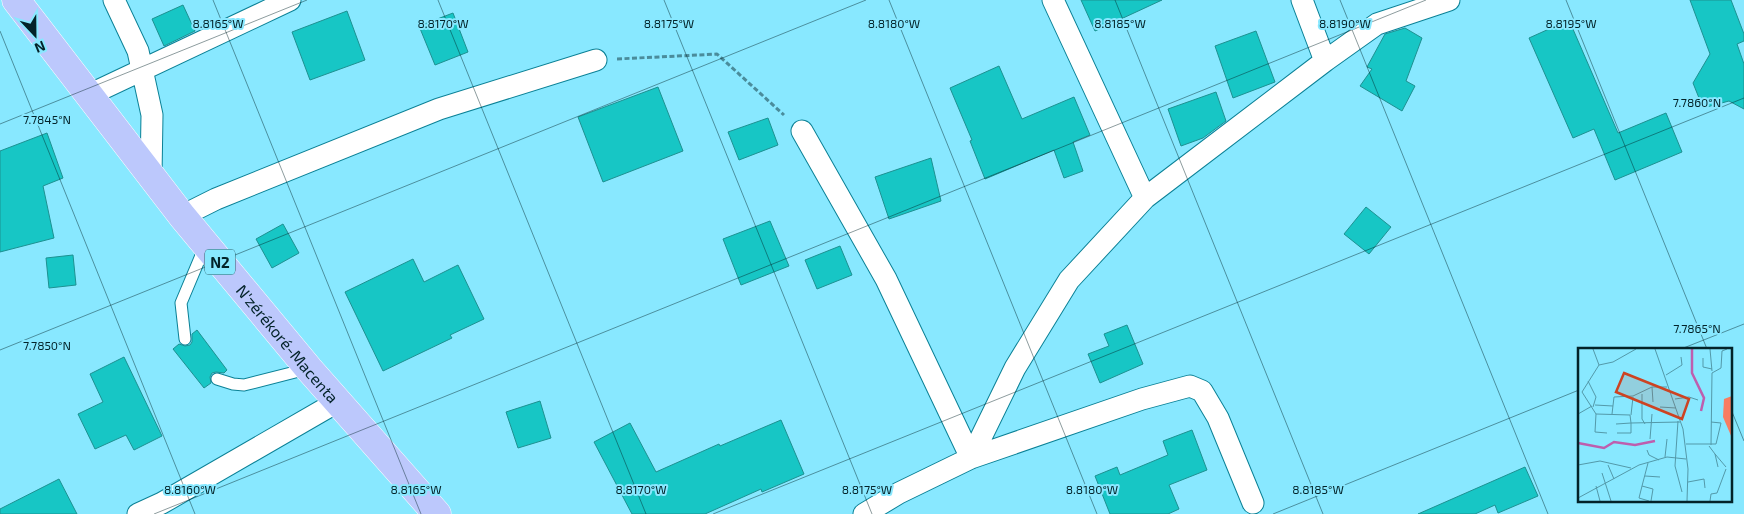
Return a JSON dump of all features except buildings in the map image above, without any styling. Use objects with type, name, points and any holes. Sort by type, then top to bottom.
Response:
[{"type":"highway","name":"N'zérékoré-Macenta","points":[[16,0],[182,216],[337,402],[437,514]]},
{"type":"street","points":[[114,0],[138,51],[152,115],[151,176]]},
{"type":"street","points":[[89,95],[290,0]]},
{"type":"street","points":[[1053,0],[1145,198]]},
{"type":"street","points":[[1302,0],[1324,61]]},
{"type":"street","points":[[971,458],[1016,368],[1069,280],[1145,198],[1324,61],[1377,24],[1449,0]]},
{"type":"street","points":[[182,216],[216,199],[439,109],[596,60]]},
{"type":"street","points":[[802,131],[886,279],[971,458]]},
{"type":"street","points":[[864,514],[899,493],[971,458],[1142,399],[1190,386],[1202,391],[1218,418],[1253,503]]},
{"type":"street","points":[[138,514],[162,503],[337,402]]},
{"type":"lane","points":[[185,339],[181,303],[205,244]]},
{"type":"lane","points":[[217,379],[244,385],[309,369]]},
{"type":"path","points":[[596,60],[717,54],[802,131]]}]
